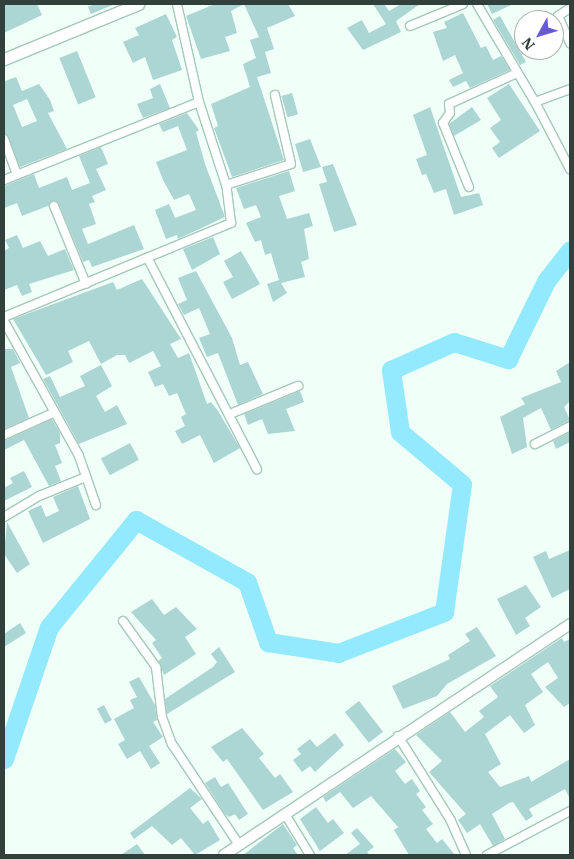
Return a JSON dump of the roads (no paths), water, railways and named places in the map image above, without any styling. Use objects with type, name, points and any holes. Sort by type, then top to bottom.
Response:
[{"type":"main road","points":[[4,59],[138,4]]},
{"type":"street","points":[[4,317],[148,259],[231,223],[226,185],[199,102],[177,4]]},
{"type":"street","points":[[410,26],[462,4]]},
{"type":"street","points":[[477,4],[535,102],[570,169]]},
{"type":"street","points":[[570,8],[558,16],[570,40]]},
{"type":"street","points":[[469,187],[443,123],[450,113],[449,104],[517,73]]},
{"type":"street","points":[[535,102],[570,89]]},
{"type":"street","points":[[226,185],[291,164],[275,95]]},
{"type":"street","points":[[4,180],[199,102]]},
{"type":"street","points":[[4,139],[16,175]]},
{"type":"street","points":[[54,206],[86,284]]},
{"type":"street","points":[[148,259],[257,469]]},
{"type":"street","points":[[4,321],[86,477],[96,505]]},
{"type":"street","points":[[230,414],[298,386]]},
{"type":"street","points":[[4,435],[53,413]]},
{"type":"street","points":[[535,444],[570,426]]},
{"type":"street","points":[[4,517],[39,496],[86,477]]},
{"type":"street","points":[[123,621],[156,667],[162,717],[172,744],[239,845]]},
{"type":"street","points":[[224,855],[398,736],[570,624]]},
{"type":"street","points":[[398,736],[450,819],[466,855]]},
{"type":"street","points":[[486,855],[570,811]]},
{"type":"street","points":[[285,814],[310,855]]},
{"type":"waterway","points":[[4,759],[49,627],[136,520],[247,582],[268,642],[338,653],[444,612],[462,484],[400,432],[391,370],[454,342],[508,359],[546,281],[570,250]]}]
